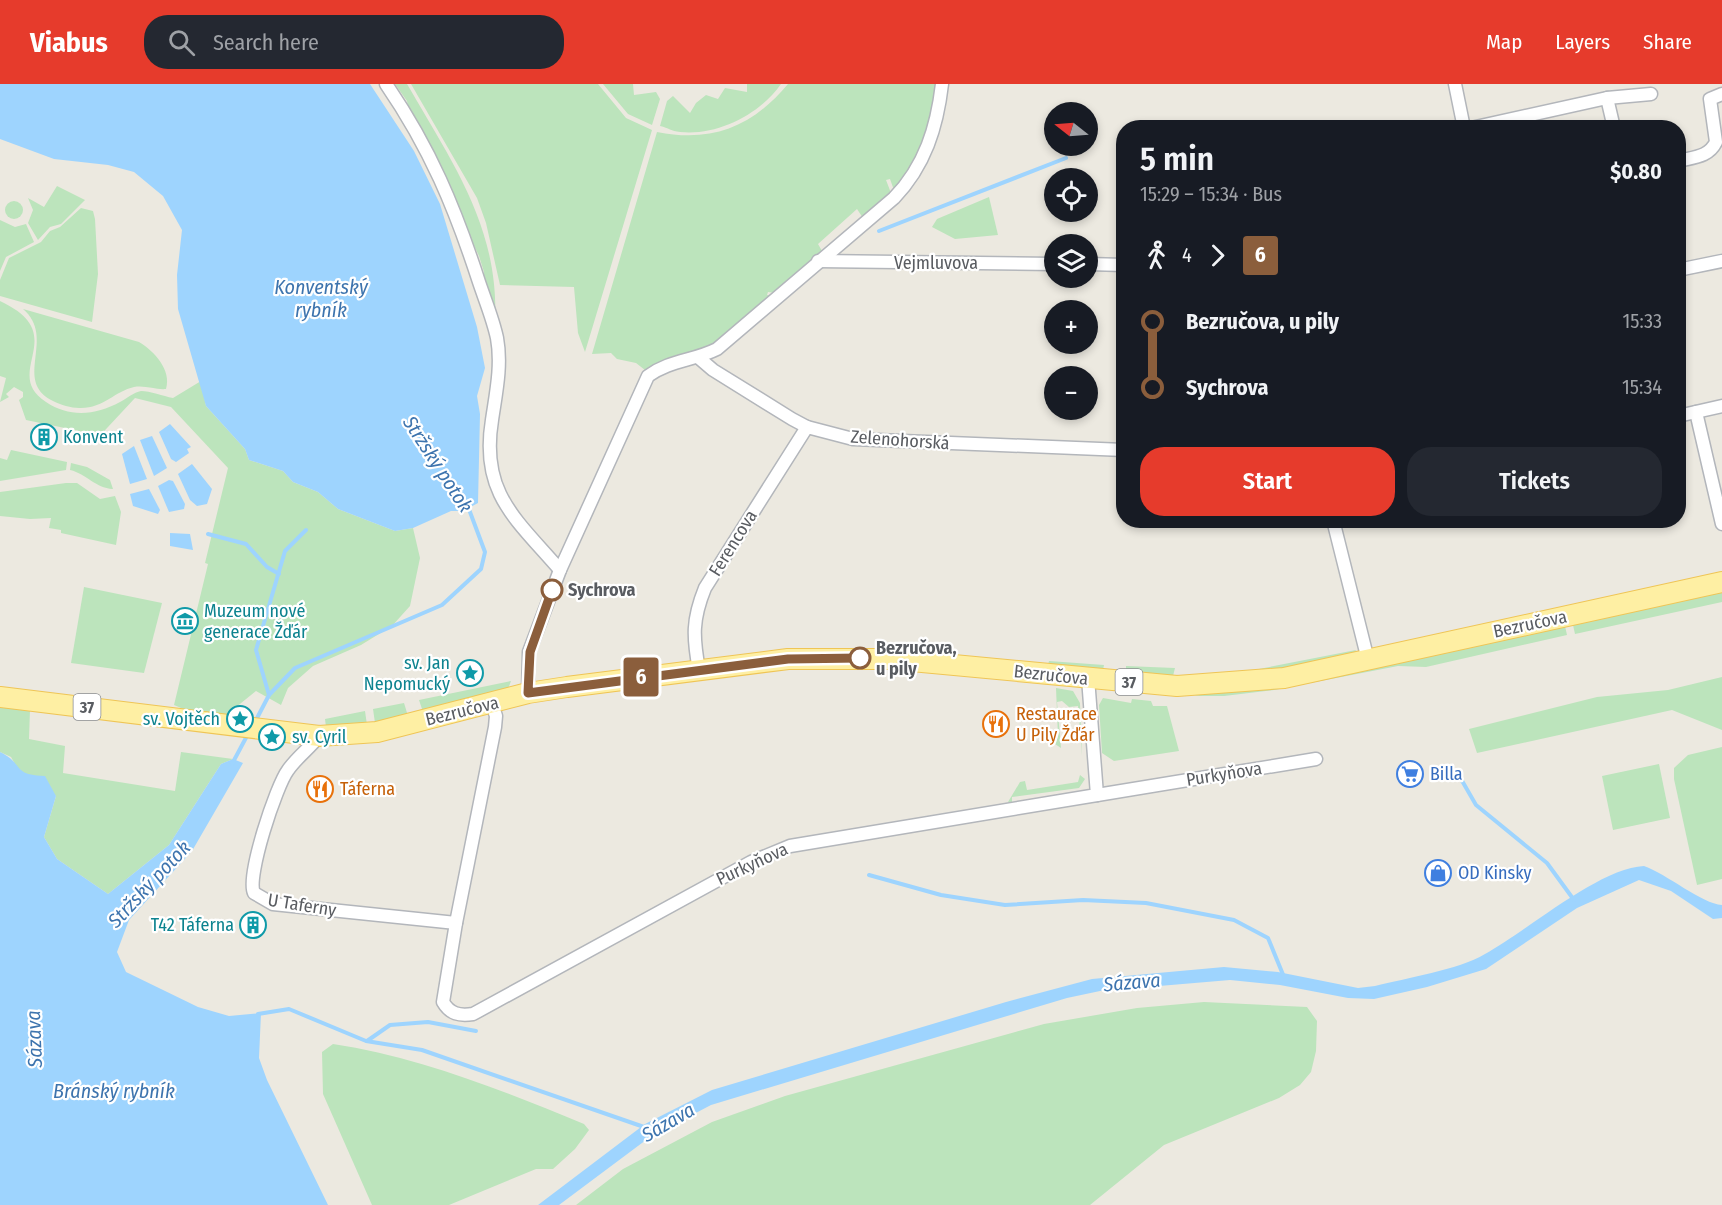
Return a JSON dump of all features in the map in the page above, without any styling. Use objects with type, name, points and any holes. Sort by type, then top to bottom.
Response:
[{"type":"main road","name":"Bezručova","points":[[319,736],[377,732],[528,693],[788,659],[890,659],[1177,686],[1284,678],[1722,582]]},
{"type":"main road","name":"37","points":[[0,696],[319,736]]},
{"type":"street","points":[[386,84],[432,159],[459,223],[497,338],[498,380],[488,442],[492,477],[513,516],[560,570]]},
{"type":"street","points":[[528,693],[530,652],[560,570],[648,376],[677,360],[699,358],[717,349],[905,186],[925,155],[938,114],[942,84]]},
{"type":"street","points":[[1455,84],[1462,120]]},
{"type":"street","points":[[1507,120],[1607,98],[1651,94]]},
{"type":"street","points":[[1686,159],[1706,154],[1713,148],[1716,142],[1710,99],[1722,94]]},
{"type":"street","points":[[1607,98],[1612,120]]},
{"type":"street","name":"Vejmluvova","points":[[818,261],[1044,264]]},
{"type":"street","points":[[1686,268],[1722,261]]},
{"type":"street","points":[[1098,264],[1116,265]]},
{"type":"street","name":"Zelenohorská","points":[[699,358],[713,370],[807,427],[866,441],[1116,450]]},
{"type":"street","points":[[1686,414],[1722,406]]},
{"type":"street","points":[[1696,412],[1722,524]]},
{"type":"street","name":"Ferencova","points":[[699,670],[693,635],[696,611],[705,588],[807,427]]},
{"type":"street","points":[[1335,528],[1368,660]]},
{"type":"street","points":[[1088,678],[1097,795]]},
{"type":"street","points":[[456,923],[495,727],[496,716],[492,704]]},
{"type":"street","name":"U Taferny","points":[[319,736],[286,771],[252,875],[254,893],[273,904],[456,923]]},
{"type":"street","name":"Purkyňova","points":[[456,923],[443,1002],[451,1012],[473,1014],[751,862],[790,846],[1316,759]]},
{"type":"green space","points":[[395,84],[407,84],[443,145],[471,201],[490,259],[495,291],[495,325],[484,289],[484,272],[479,256],[409,112],[407,101]]},
{"type":"green space","points":[[411,84],[598,84],[626,118],[652,130],[585,352],[578,333],[574,287],[500,285],[486,223],[477,198]]},
{"type":"green space","points":[[603,84],[633,84],[634,95],[656,92],[660,99],[652,125],[628,114]]},
{"type":"green space","points":[[747,84],[781,84],[762,105],[737,121],[723,126],[694,132],[677,132],[660,126],[667,101],[673,96],[690,113],[696,103],[706,95],[718,99],[725,88],[747,92]]},
{"type":"green space","points":[[788,84],[936,84],[922,141],[911,167],[895,193],[890,179],[886,180],[891,193],[863,218],[857,209],[818,244],[822,251],[776,293],[768,292],[767,295],[772,296],[739,325],[709,346],[663,361],[645,370],[636,363],[617,359],[611,353],[592,354],[657,132],[696,135],[730,128],[760,111]]},
{"type":"green space","points":[[57,186],[85,200],[61,224],[50,227],[38,240],[28,223],[33,210],[28,198],[44,207]]},
{"type":"green space","points":[[989,197],[998,235],[955,239],[932,227],[937,219]]},
{"type":"green space","points":[[14,201],[20,204],[23,210],[20,216],[14,219],[8,216],[5,210],[8,204]]},
{"type":"green space","points":[[81,208],[93,211],[95,219],[98,274],[92,322],[0,296],[0,280],[9,258],[41,242],[50,231],[60,227]]},
{"type":"green space","points":[[0,220],[15,227],[26,224],[34,242],[6,257],[0,271]]},
{"type":"green space","points":[[0,301],[21,314],[32,327],[35,340],[30,378],[34,390],[55,407],[64,411],[92,412],[102,410],[141,391],[173,398],[201,381],[206,406],[245,449],[249,460],[283,471],[293,482],[318,492],[338,509],[395,531],[413,528],[420,558],[410,606],[392,626],[361,645],[313,666],[288,688],[281,705],[256,691],[225,716],[193,713],[174,705],[208,564],[205,563],[228,468],[171,407],[135,398],[94,442],[88,441],[89,433],[26,420],[19,400],[23,397],[23,392],[14,387],[6,394],[9,397],[0,402],[6,378],[0,376]]},
{"type":"green space","points":[[23,309],[139,342],[150,350],[164,368],[166,389],[134,387],[87,408],[69,407],[53,401],[41,392],[36,382],[34,371],[36,333],[32,320]]},
{"type":"green space","points":[[11,450],[67,462],[66,470],[0,481],[0,458],[7,460]]},
{"type":"green space","points":[[71,463],[87,467],[110,480],[113,489],[101,486],[70,470]]},
{"type":"green space","points":[[77,483],[100,499],[115,496],[121,512],[116,545],[61,533],[61,530],[49,528],[51,518],[30,519],[0,516],[0,492]]},
{"type":"green space","points":[[84,587],[162,603],[144,673],[71,663]]},
{"type":"green space","points":[[1722,592],[1722,602],[1575,634],[1573,625]]},
{"type":"green space","points":[[1565,626],[1567,635],[1426,667],[1398,666],[1274,690],[1224,696],[1194,696]]},
{"type":"green space","points":[[1356,650],[1353,656],[1260,673],[1259,669]]},
{"type":"green space","points":[[1049,661],[1104,665],[1103,670],[1048,665]]},
{"type":"green space","points":[[1126,666],[1175,668],[1173,676],[1126,671]]},
{"type":"green space","points":[[1722,677],[1722,730],[1672,710],[1477,753],[1469,729],[1597,697],[1668,690]]},
{"type":"green space","points":[[511,681],[508,689],[423,712],[419,700]]},
{"type":"green space","points":[[1056,688],[1073,691],[1080,703],[1082,756],[1078,706],[1069,707],[1062,701],[1057,702],[1061,748],[1055,744],[1058,736]]},
{"type":"green space","points":[[1103,698],[1131,703],[1132,699],[1151,701],[1153,706],[1167,706],[1179,751],[1114,761],[1102,753],[1099,705]]},
{"type":"green space","points":[[404,703],[408,716],[375,723],[373,709]]},
{"type":"green space","points":[[0,705],[30,710],[29,739],[65,746],[63,773],[175,791],[181,752],[233,759],[221,764],[169,845],[108,894],[57,859],[44,837],[56,796],[19,771],[11,757],[0,752]]},
{"type":"green space","points":[[365,711],[367,725],[326,727],[325,719]]},
{"type":"green space","points":[[1722,747],[1722,879],[1697,885],[1674,779],[1674,768],[1688,755]]},
{"type":"green space","points":[[1659,764],[1670,818],[1613,830],[1602,776]]},
{"type":"green space","points":[[1080,775],[1085,779],[1079,788],[1012,797],[1012,802],[1008,802],[1020,782],[1025,781],[1027,790],[1078,782]]},
{"type":"green space","points":[[1204,1002],[1307,1007],[1317,1021],[1316,1051],[1311,1072],[1300,1085],[1279,1098],[1164,1145],[1090,1205],[576,1205],[623,1169],[712,1122],[785,1096],[1044,1024],[1137,1008]]},
{"type":"green space","points":[[333,1044],[397,1057],[461,1076],[584,1124],[589,1130],[575,1149],[553,1169],[536,1169],[449,1205],[372,1205],[323,1094],[322,1052]]},
{"type":"water","name":"Konventský rybník","points":[[0,84],[370,84],[414,151],[440,204],[477,327],[485,368],[477,396],[480,414],[478,503],[463,511],[451,511],[413,528],[395,531],[338,509],[318,492],[293,482],[283,471],[249,460],[245,449],[206,406],[178,309],[177,275],[182,230],[163,196],[134,172],[108,165],[54,159],[0,139]]},
{"type":"water","points":[[170,424],[191,447],[187,449],[189,453],[176,462],[171,459],[159,432]]},
{"type":"water","points":[[152,436],[167,468],[154,476],[140,440]]},
{"type":"water","points":[[134,446],[147,479],[130,484],[122,454]]},
{"type":"water","points":[[192,464],[212,489],[207,504],[197,506],[190,500],[178,474]]},
{"type":"water","points":[[169,480],[173,481],[185,504],[184,509],[169,512],[158,486]]},
{"type":"water","points":[[149,489],[160,510],[158,514],[133,506],[130,494]]},
{"type":"water","points":[[170,533],[190,534],[193,550],[170,546]]},
{"type":"water","name":"Bránský rybník","points":[[0,752],[8,756],[27,774],[45,776],[56,796],[44,837],[57,859],[108,894],[169,845],[221,764],[233,759],[243,763],[192,851],[129,920],[117,952],[126,972],[198,1007],[229,1016],[261,1013],[259,1058],[267,1080],[328,1205],[0,1205]]},
{"type":"water","name":"Sázava","points":[[1644,866],[1705,900],[1722,905],[1722,918],[1713,919],[1671,891],[1639,880],[1577,908],[1486,969],[1427,987],[1374,999],[1348,998],[1280,985],[1230,980],[1100,991],[1067,998],[711,1105],[650,1137],[559,1205],[538,1205],[645,1124],[712,1090],[1006,1002],[1092,979],[1224,967],[1278,972],[1358,988],[1432,973],[1474,960],[1606,877],[1626,869]]},
{"type":"waterway","points":[[879,231],[1066,158]]},
{"type":"waterway","name":"Stržský potok","points":[[255,722],[269,695],[295,668],[442,605],[481,569],[485,552],[467,504]]},
{"type":"waterway","points":[[269,695],[256,650],[285,551],[306,530]]},
{"type":"waterway","points":[[208,534],[246,544],[267,567],[279,574]]},
{"type":"waterway","name":"Stržský potok","points":[[232,764],[248,734]]},
{"type":"waterway","points":[[1461,779],[1476,805],[1547,863],[1574,900]]},
{"type":"waterway","points":[[869,875],[941,895],[1005,905],[1083,900],[1146,903],[1234,920],[1268,938],[1284,977]]},
{"type":"waterway","name":"Sázava","points":[[258,1014],[289,1009],[366,1041],[422,1050],[644,1127]]},
{"type":"waterway","points":[[367,1041],[390,1025],[428,1022],[476,1031]]},
{"type":"bus line","name":"6","points":[[552,590],[530,652],[527,675],[528,693],[788,659],[860,658]]},
{"type":"place","name":"Konvent","points":[[44,437]]},
{"type":"place","name":"Sychrova","points":[[552,590]]},
{"type":"place","name":"Muzeum nové generace Žďár","points":[[185,621]]},
{"type":"place","name":"Bezručova, u pily","points":[[860,658]]},
{"type":"place","name":"sv. Jan Nepomucký","points":[[470,673]]},
{"type":"place","name":"sv. Vojtěch","points":[[240,719]]},
{"type":"place","name":"Restaurace U Pily Žďár","points":[[996,724]]},
{"type":"place","name":"sv. Cyril","points":[[272,737]]},
{"type":"place","name":"Billa","points":[[1410,774]]},
{"type":"place","name":"Táferna","points":[[320,789]]},
{"type":"place","name":"OD Kinsky","points":[[1438,873]]},
{"type":"place","name":"T42 Táferna","points":[[253,925]]}]
